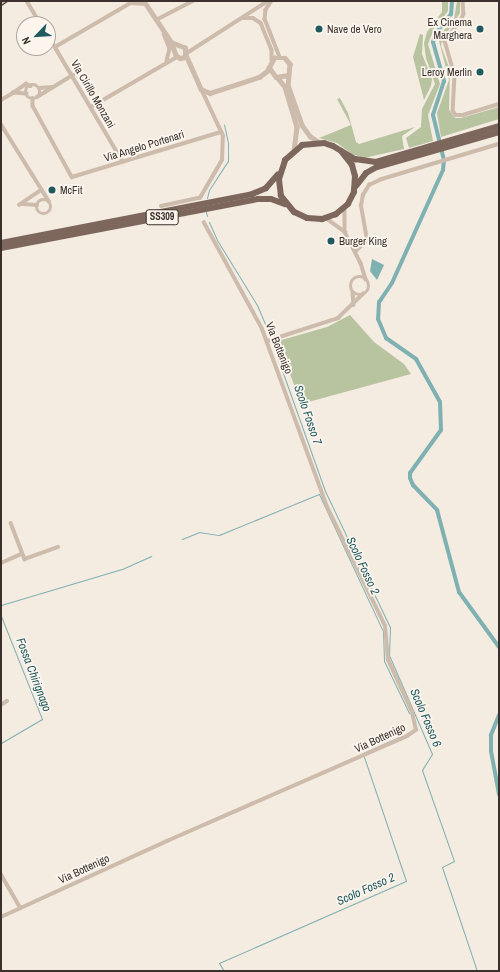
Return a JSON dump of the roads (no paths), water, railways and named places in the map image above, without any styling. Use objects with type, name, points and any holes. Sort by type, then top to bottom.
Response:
[{"type":"main road","points":[[326,218],[345,207],[362,177],[377,166],[499,126]]},
{"type":"main road","points":[[447,144],[499,132]]},
{"type":"main road","points":[[294,150],[306,144],[320,142],[360,161],[376,162],[432,149]]},
{"type":"main road","name":"SS309","points":[[2,244],[252,194],[270,185],[279,173],[285,160],[294,150]]},
{"type":"main road","points":[[341,151],[352,165],[355,188]]},
{"type":"main road","points":[[279,173],[280,190],[287,205]]},
{"type":"main road","name":"SS309","points":[[2,244],[258,198],[271,198],[287,205],[307,218],[326,218]]},
{"type":"street","points":[[27,1],[36,16]]},
{"type":"street","points":[[56,47],[134,1]]},
{"type":"street","points":[[156,20],[193,1]]},
{"type":"street","points":[[272,1],[266,10],[265,19],[280,56],[287,60],[290,64],[288,85],[302,125],[310,136],[320,142]]},
{"type":"street","points":[[463,1],[464,14],[461,21],[445,42],[455,75],[453,111],[456,115],[463,115],[499,104]]},
{"type":"street","points":[[130,2],[145,2],[172,43],[189,64],[221,132],[224,142],[222,160],[200,198],[161,206]]},
{"type":"street","points":[[91,107],[168,60],[195,48],[267,2]]},
{"type":"street","points":[[262,25],[267,2]]},
{"type":"street","points":[[201,89],[207,93],[219,91],[262,76],[269,67],[272,60],[272,50],[262,25],[253,18],[242,18]]},
{"type":"street","points":[[164,31],[170,49],[168,60]]},
{"type":"street","name":"Via Cirillo Monzani","points":[[56,47],[123,162]]},
{"type":"street","points":[[272,60],[280,56]]},
{"type":"street","points":[[269,67],[271,73],[278,78],[285,88],[297,127],[294,150]]},
{"type":"street","points":[[278,78],[288,74]]},
{"type":"street","points":[[13,93],[27,94],[33,98],[37,97],[72,75]]},
{"type":"street","points":[[1,100],[26,84],[39,88],[54,87]]},
{"type":"street","points":[[27,94],[31,86]]},
{"type":"street","points":[[37,97],[39,88]]},
{"type":"street","name":"Via Angelo Portenari","points":[[33,98],[33,106],[72,176],[221,132]]},
{"type":"street","points":[[1,124],[49,201],[51,208],[46,214],[38,212],[36,205]]},
{"type":"street","points":[[356,251],[367,240],[361,206],[363,195],[369,185],[382,178],[436,164],[499,144]]},
{"type":"street","points":[[36,205],[39,201],[39,186]]},
{"type":"street","points":[[36,205],[20,204],[30,199],[40,191]]},
{"type":"street","points":[[30,199],[49,201]]},
{"type":"street","points":[[267,341],[338,318],[353,306],[369,287],[356,251],[345,232],[343,222],[345,207]]},
{"type":"street","points":[[326,218],[345,232]]},
{"type":"street","name":"Via Bottenigo","points":[[1,917],[167,840],[307,781],[407,736],[416,730],[412,712],[388,660],[385,626],[327,507],[267,341],[254,311],[216,249],[204,223]]},
{"type":"street","points":[[353,306],[353,292],[351,283],[358,277],[363,268]]},
{"type":"street","points":[[358,277],[366,279]]},
{"type":"street","points":[[353,292],[363,294]]},
{"type":"street","points":[[11,523],[21,554],[26,559],[58,547]]},
{"type":"street","points":[[1,563],[21,554]]},
{"type":"street","points":[[1,705],[6,701]]},
{"type":"street","points":[[1,874],[21,908]]},
{"type":"water","points":[[372,259],[384,265],[377,280],[370,271]]},
{"type":"waterway","points":[[452,1],[451,14],[437,32],[433,42],[444,81],[433,115],[444,160],[443,170],[392,283],[379,302],[378,319],[386,338],[416,359],[440,402],[441,430],[410,473],[410,478],[413,485],[437,510],[459,592],[499,647]]},
{"type":"waterway","name":"Scolo Fosso 7","points":[[207,198],[209,190],[228,161],[228,143],[224,124]]},
{"type":"waterway","name":"Scolo Fosso 7","points":[[206,212],[207,216]]},
{"type":"waterway","name":"Scolo Fosso 7","points":[[209,222],[217,240],[257,305],[270,335]]},
{"type":"waterway","name":"Scolo Fosso 6","points":[[273,345],[325,491],[390,627],[389,655],[432,754],[422,770],[454,861],[442,867],[477,971]]},
{"type":"waterway","name":"Scolo Fosso 2","points":[[182,539],[199,532],[219,535],[319,494],[383,631],[384,661],[409,713]]},
{"type":"waterway","name":"Fossa Chirignago","points":[[1,605],[122,569],[151,556]]},
{"type":"waterway","name":"Fossa Chirignago","points":[[1,616],[42,719],[1,743]]},
{"type":"waterway","points":[[499,715],[491,735],[491,751],[499,794]]},
{"type":"waterway","name":"Scolo Fosso 2","points":[[363,753],[401,736]]},
{"type":"waterway","name":"Scolo Fosso 2","points":[[224,971],[219,963],[406,881],[364,757]]},
{"type":"tram line","points":[[1,5],[7,1]]},
{"type":"place","name":"Nave de Vero","points":[[319,29]]},
{"type":"place","name":"Ex Cinema Marghera","points":[[480,29]]},
{"type":"place","name":"Leroy Merlin","points":[[480,72]]},
{"type":"place","name":"McFit","points":[[52,190]]},
{"type":"place","name":"Burger King","points":[[331,241]]}]
